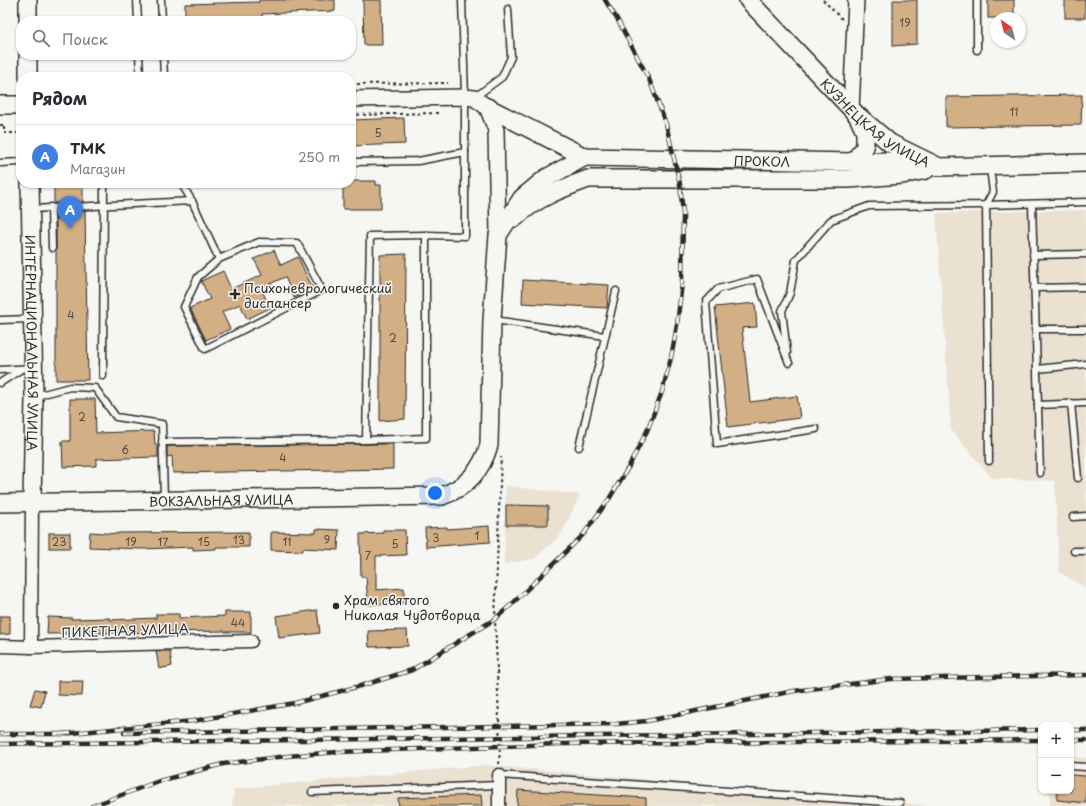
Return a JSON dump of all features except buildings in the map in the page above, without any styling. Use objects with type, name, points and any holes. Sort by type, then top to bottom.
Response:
[{"type":"main road","points":[[28,0],[28,16]]},
{"type":"main road","name":"КУЗНЕЦКАЯ УЛИЦА","points":[[748,0],[854,112],[890,143],[939,167],[1086,163]]},
{"type":"main road","points":[[28,60],[28,72]]},
{"type":"main road","points":[[473,96],[584,157]]},
{"type":"main road","points":[[0,105],[16,105]]},
{"type":"main road","points":[[853,162],[865,147],[865,132],[854,112]]},
{"type":"main road","points":[[492,320],[498,235],[522,198],[546,178],[584,157]]},
{"type":"main road","name":"ПРОКОЛ","points":[[584,157],[853,162],[891,161],[939,167]]},
{"type":"main road","points":[[498,235],[526,208],[555,191],[588,179],[848,179],[902,175],[939,167]]},
{"type":"main road","name":"ИНТЕРНАЦИОНАЛЬНАЯ УЛИЦА","points":[[30,188],[33,319],[27,368],[34,396],[32,502]]},
{"type":"main road","name":"ВОКЗАЛЬНАЯ УЛИЦА","points":[[0,503],[442,496],[465,485],[475,475],[487,453],[489,445],[492,320]]},
{"type":"street","points":[[854,112],[856,0]]},
{"type":"street","points":[[356,99],[473,96],[496,130],[498,235]]},
{"type":"street","points":[[31,647],[32,502]]},
{"type":"street","name":"ПИКЕТНАЯ УЛИЦА","points":[[0,646],[31,647],[251,641]]},
{"type":"street","points":[[499,780],[499,806]]},
{"type":"lane","points":[[137,0],[138,16]]},
{"type":"lane","points":[[161,0],[162,16]]},
{"type":"lane","points":[[366,440],[370,236],[465,236],[465,152],[473,96],[462,0]]},
{"type":"lane","points":[[977,0],[977,50]]},
{"type":"lane","points":[[473,96],[502,77],[511,57],[508,9]]},
{"type":"lane","points":[[139,60],[140,72]]},
{"type":"lane","points":[[163,60],[164,72]]},
{"type":"lane","points":[[356,162],[418,161],[465,152]]},
{"type":"lane","points":[[0,163],[16,162]]},
{"type":"lane","points":[[989,461],[986,205],[993,192],[990,166]]},
{"type":"lane","points":[[103,376],[104,188]]},
{"type":"lane","points":[[184,188],[192,201],[219,259]]},
{"type":"lane","points":[[30,209],[105,204],[192,201]]},
{"type":"lane","points":[[816,429],[717,444],[706,302],[718,290],[757,279],[788,363],[782,311],[790,294],[796,260],[831,220],[870,206],[1086,202]]},
{"type":"lane","points":[[1032,204],[1040,473]]},
{"type":"lane","points":[[51,207],[52,248]]},
{"type":"lane","points":[[162,442],[426,438],[426,235]]},
{"type":"lane","points":[[259,242],[297,243],[322,290],[205,349],[184,307],[198,277],[219,259],[259,242]]},
{"type":"lane","points":[[1033,255],[1086,254]]},
{"type":"lane","points":[[1034,288],[1086,287]]},
{"type":"lane","points":[[579,447],[616,291]]},
{"type":"lane","points":[[0,320],[33,319]]},
{"type":"lane","points":[[492,320],[605,336]]},
{"type":"lane","points":[[1036,329],[1086,329]]},
{"type":"lane","points":[[1037,369],[1086,364]]},
{"type":"lane","points":[[0,370],[27,368]]},
{"type":"lane","points":[[0,383],[27,368]]},
{"type":"lane","points":[[34,396],[70,387],[95,388],[116,417],[162,424],[164,500]]},
{"type":"lane","points":[[1038,405],[1086,402]]},
{"type":"lane","points":[[1072,403],[1078,478]]},
{"type":"lane","points":[[1073,517],[1086,516]]},
{"type":"lane","points":[[1074,551],[1086,551]]},
{"type":"lane","points":[[1074,766],[1086,767]]},
{"type":"lane","points":[[312,792],[499,780],[900,803]]},
{"type":"path","points":[[823,0],[843,21]]},
{"type":"path","points":[[356,84],[473,96]]},
{"type":"path","points":[[356,115],[438,114]]},
{"type":"path","points":[[0,125],[4,125],[4,133],[16,133]]},
{"type":"path","points":[[499,780],[500,746],[495,619],[501,455]]},
{"type":"shaded area","points":[[1086,210],[1086,588],[1059,572],[1055,481],[992,478],[951,430],[936,213]]},
{"type":"shaded area","points":[[506,486],[580,495],[561,535],[534,559],[504,564]]},
{"type":"shaded area","points":[[1074,757],[1086,758],[1086,806],[1050,806],[1050,794],[1074,794]]},
{"type":"shaded area","points":[[486,765],[926,806],[232,806],[234,789]]},
{"type":"railway","points":[[62,734],[193,721],[295,703],[364,685],[412,670],[495,619],[583,535],[609,499],[628,468],[647,431],[662,392],[671,358],[682,283],[683,214],[680,184],[666,124],[649,79],[617,19],[605,0]]},
{"type":"railway","points":[[124,733],[616,724],[647,721],[794,691],[891,679],[1086,675]]},
{"type":"railway","points":[[0,744],[1038,730]]},
{"type":"railway","points":[[1074,730],[1086,730]]},
{"type":"railway","points":[[0,734],[68,734]]},
{"type":"railway","points":[[92,806],[159,781],[223,764],[287,756],[338,752],[560,744],[1038,740]]},
{"type":"railway","points":[[1074,740],[1086,740]]},
{"type":"place","name":"ТМК","points":[[70,229]]},
{"type":"place","name":"Психоневрологический диспансер","points":[[235,294]]},
{"type":"place","name":"Храм святого Николая Чудотворца","points":[[336,606]]}]
